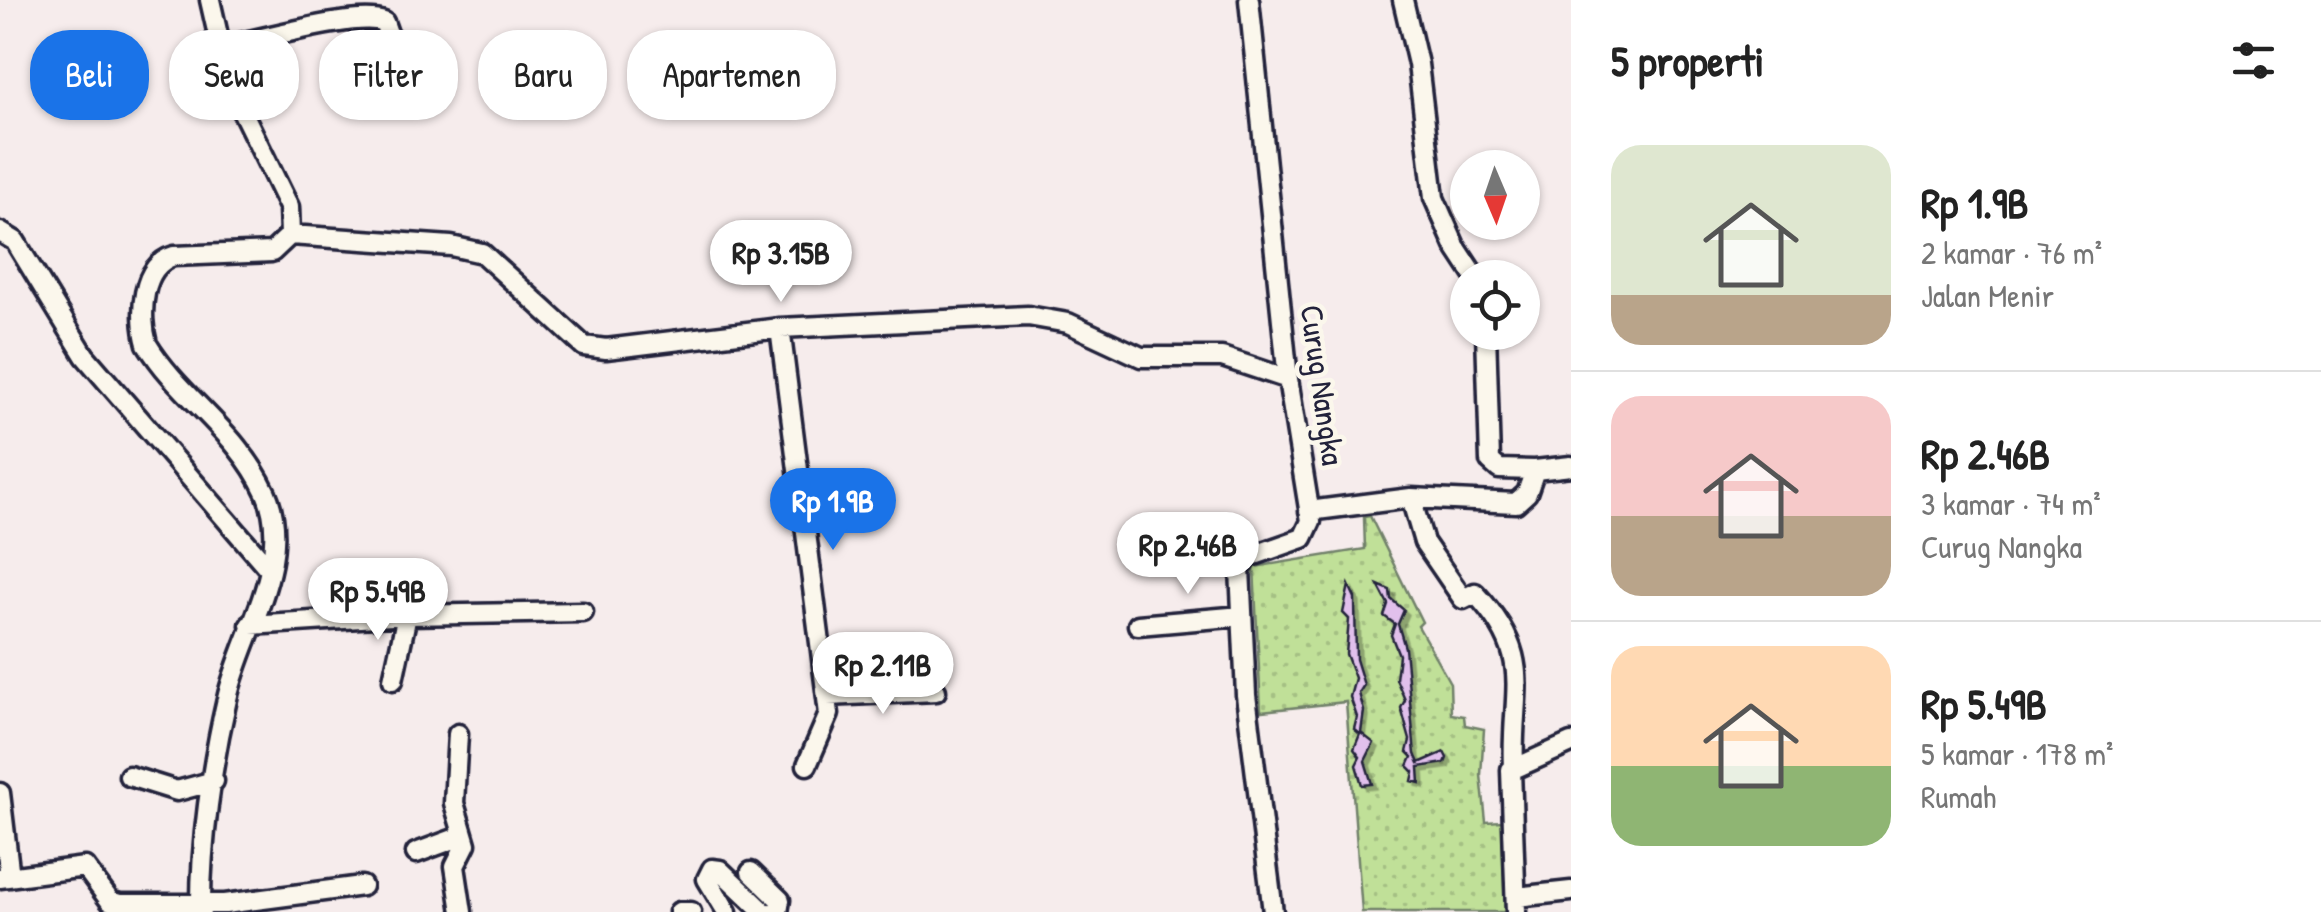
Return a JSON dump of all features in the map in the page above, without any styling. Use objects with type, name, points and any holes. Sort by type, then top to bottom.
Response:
[{"type":"street","points":[[210,0],[216,30]]},
{"type":"street","name":"Curug Nangka","points":[[1249,0],[1288,379],[1310,525],[1303,538],[1241,563],[1242,616],[1273,912]]},
{"type":"street","points":[[1403,0],[1418,64],[1434,198],[1464,260]]},
{"type":"street","points":[[299,32],[340,20],[375,18],[384,22],[387,30]]},
{"type":"street","points":[[246,120],[288,207],[290,235]]},
{"type":"street","points":[[0,232],[15,240],[76,342],[111,388],[270,569]]},
{"type":"street","points":[[201,908],[226,703],[270,569],[275,542],[266,494],[216,419],[151,351],[145,336],[150,274],[166,258],[272,252],[290,235],[451,246],[482,253],[498,262],[584,346],[606,348],[780,328],[1045,318],[1068,323],[1141,357],[1222,357],[1288,379]]},
{"type":"street","points":[[780,328],[829,718],[807,765]]},
{"type":"street","points":[[1487,350],[1490,461],[1499,469],[1571,466]]},
{"type":"street","points":[[1309,511],[1411,498],[1516,503],[1527,494],[1535,470]]},
{"type":"street","points":[[1411,498],[1434,562],[1463,599],[1475,593],[1506,635],[1520,692],[1510,776],[1516,904],[1571,892]]},
{"type":"street","points":[[250,625],[407,615],[583,612]]},
{"type":"street","points":[[393,680],[407,615]]},
{"type":"street","points":[[1138,624],[1242,616]]},
{"type":"street","points":[[827,696],[936,692]]},
{"type":"street","points":[[458,734],[453,790],[466,847],[455,866],[462,912]]},
{"type":"street","points":[[1514,767],[1571,744]]},
{"type":"street","points":[[129,776],[177,791],[214,781]]},
{"type":"street","points":[[0,794],[5,878],[85,867],[114,904],[201,908],[362,886]]},
{"type":"street","points":[[416,853],[462,836]]},
{"type":"street","points":[[727,912],[707,879],[712,869],[720,870],[764,912]]},
{"type":"street","points":[[751,872],[780,900],[778,912]]},
{"type":"street","points":[[679,912],[692,912]]},
{"type":"green space","points":[[1370,516],[1422,622],[1418,626],[1450,683],[1451,714],[1464,716],[1465,725],[1484,729],[1481,775],[1486,822],[1502,821],[1505,912],[1362,912],[1346,702],[1261,711],[1254,567],[1365,549],[1364,517]]},
{"type":"building","points":[[1349,585],[1355,598],[1356,659],[1364,685],[1359,693],[1364,711],[1361,733],[1374,743],[1365,761],[1372,784],[1362,785],[1356,765],[1360,757],[1354,749],[1360,734],[1354,729],[1357,717],[1350,697],[1355,678],[1346,654],[1349,619],[1343,613]]},
{"type":"building","points":[[1378,585],[1390,590],[1391,599],[1404,610],[1398,624],[1405,648],[1415,754],[1419,763],[1444,752],[1447,758],[1445,763],[1419,767],[1420,783],[1412,781],[1414,772],[1408,766],[1412,757],[1407,752],[1410,740],[1401,708],[1405,700],[1396,679],[1399,655],[1391,635],[1395,624],[1384,616],[1388,604]]}]
